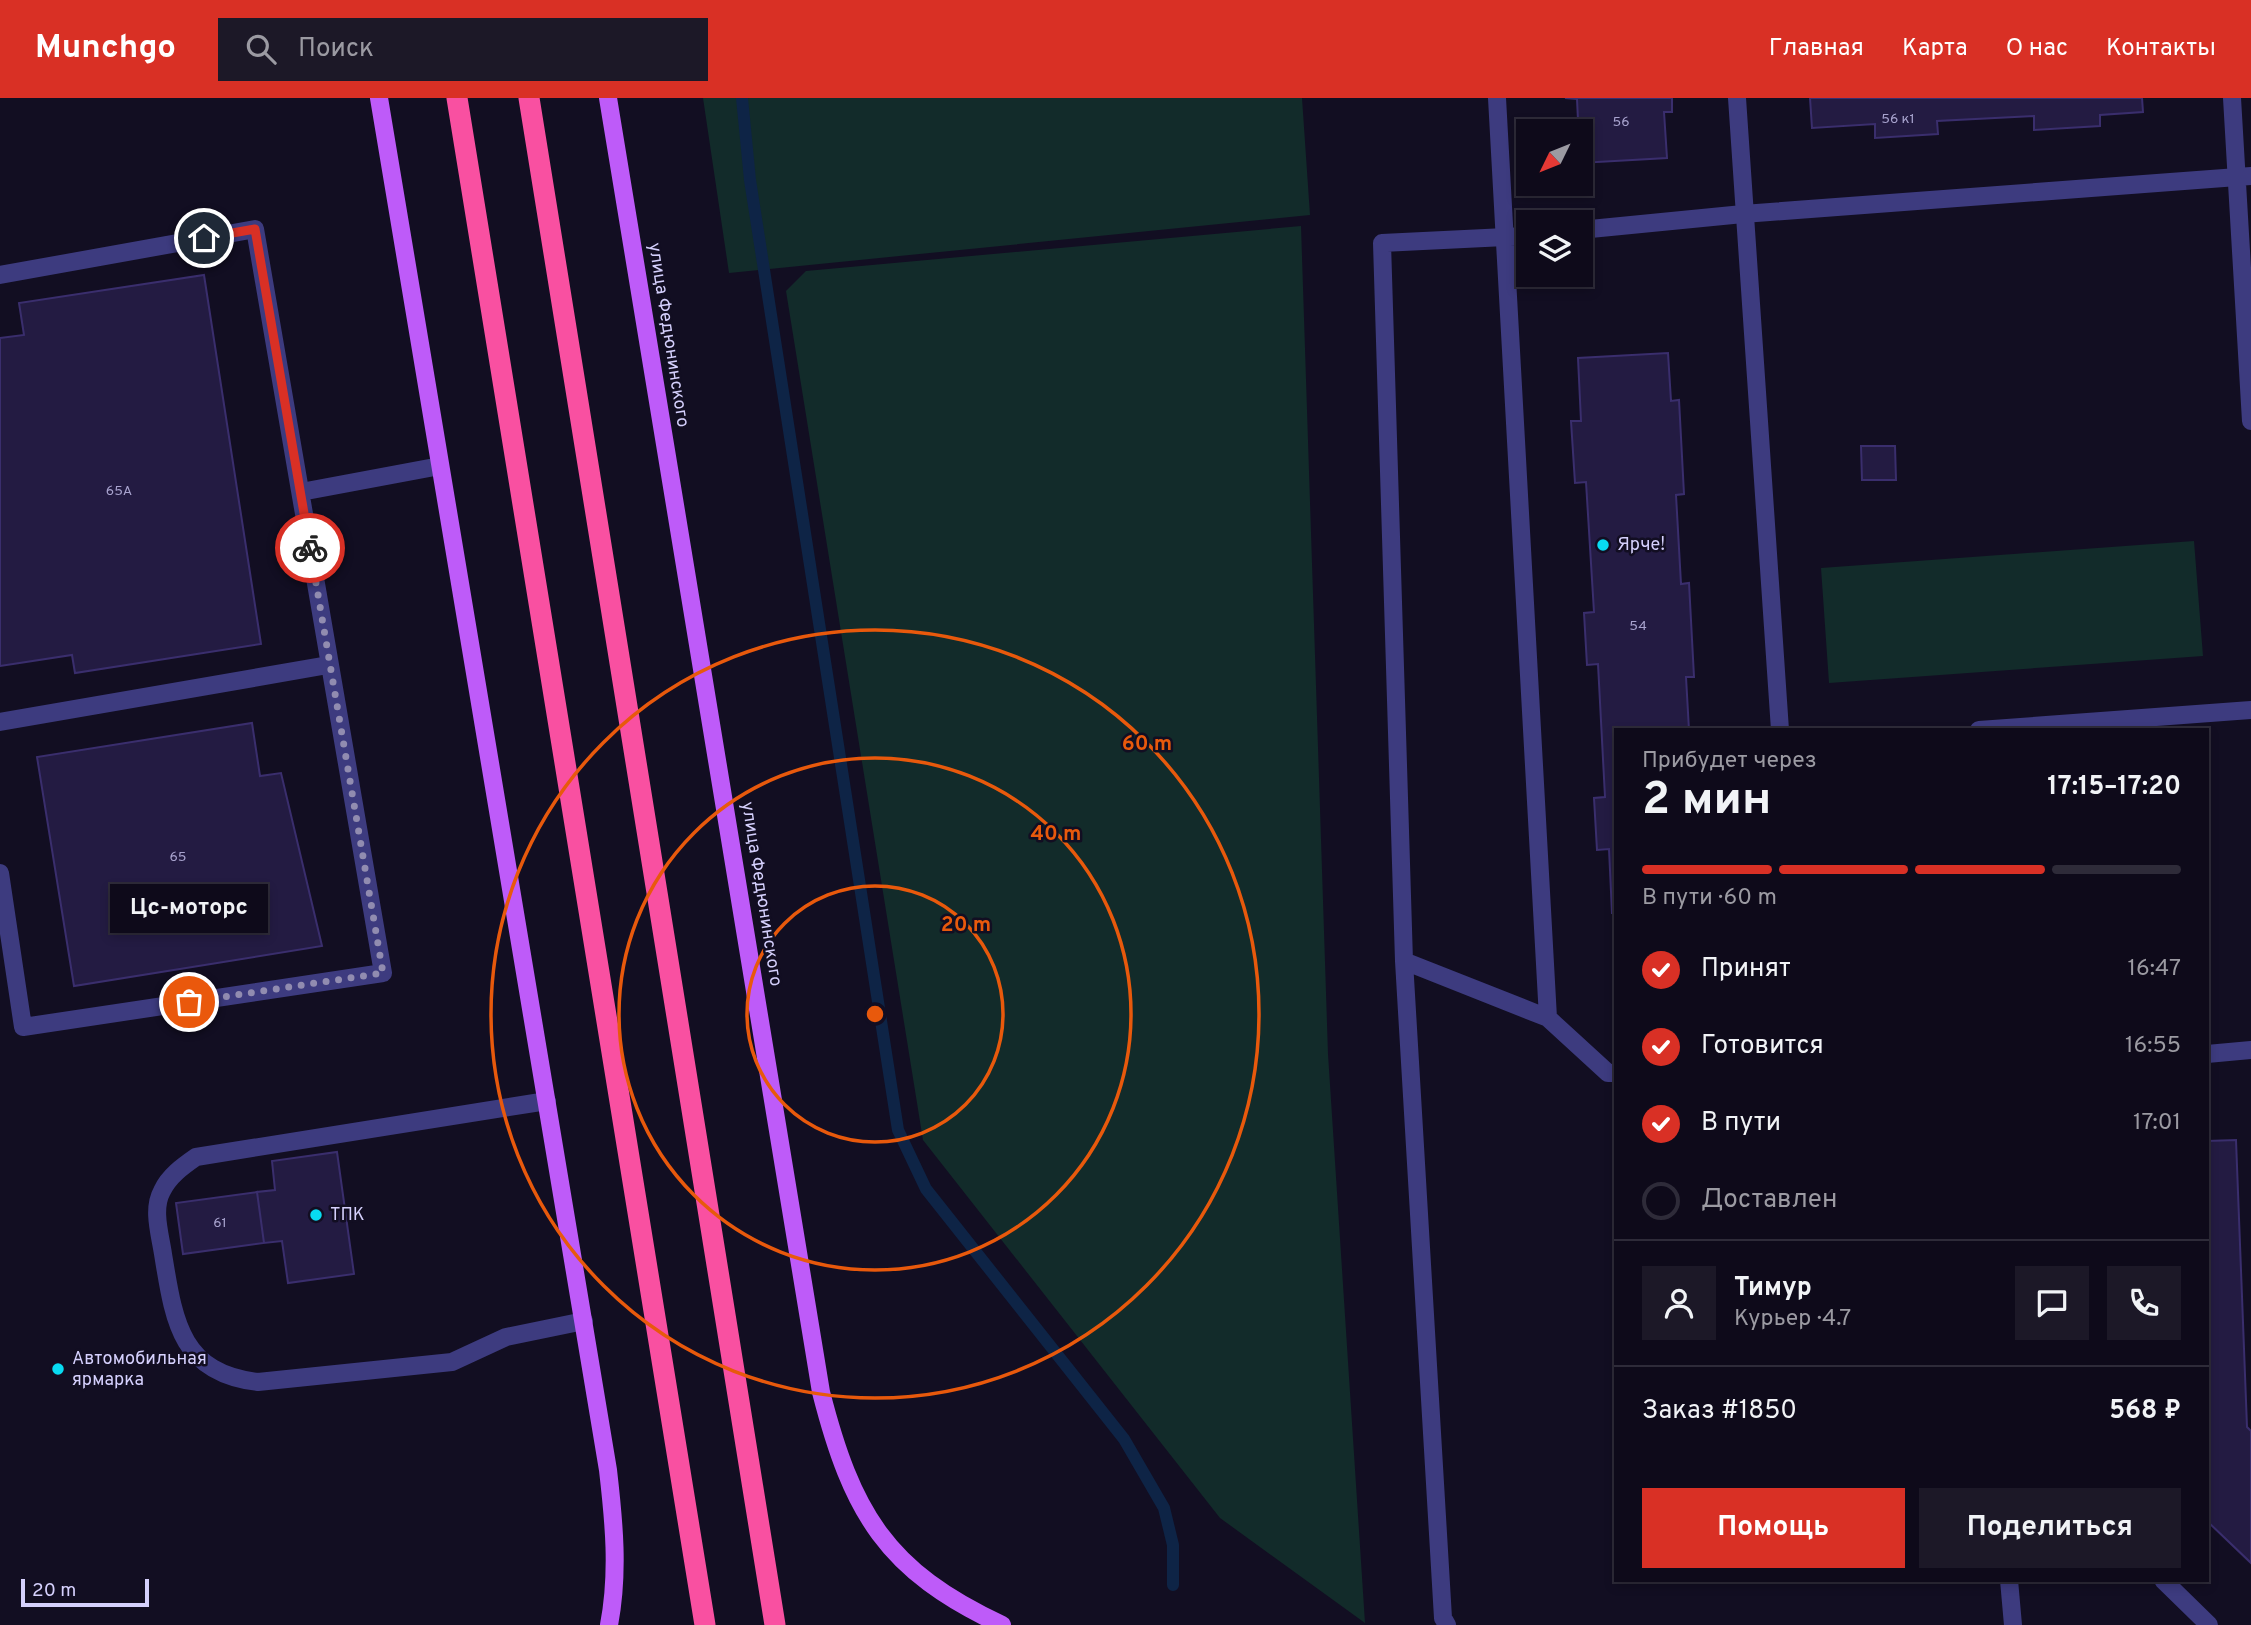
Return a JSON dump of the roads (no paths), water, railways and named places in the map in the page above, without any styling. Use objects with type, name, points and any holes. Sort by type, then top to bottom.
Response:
[{"type":"highway","points":[[457,98],[705,1625]]},
{"type":"highway","points":[[529,98],[775,1625]]},
{"type":"main road","points":[[379,98],[584,1321],[613,1513],[615,1586],[609,1625]]},
{"type":"main road","name":"улица Федюнинского","points":[[608,98],[821,1392],[837,1455],[855,1496],[874,1527],[901,1559],[936,1589],[1002,1625]]},
{"type":"lane","points":[[1497,98],[1548,1018]]},
{"type":"lane","points":[[1737,98],[1780,728]]},
{"type":"lane","points":[[2232,98],[2245,176],[2251,421]]},
{"type":"lane","points":[[1593,229],[1743,214],[2245,176]]},
{"type":"lane","points":[[0,275],[255,229],[383,973],[23,1027],[0,873]]},
{"type":"lane","points":[[1447,1625],[1443,1618],[1404,961],[1382,243],[1516,237]]},
{"type":"lane","points":[[301,492],[440,466]]},
{"type":"lane","points":[[0,722],[328,665]]},
{"type":"lane","points":[[2006,728],[2251,710]]},
{"type":"lane","points":[[1404,961],[1548,1018],[1608,1073],[1614,1073]]},
{"type":"lane","points":[[2209,1054],[2251,1050]]},
{"type":"lane","points":[[547,1101],[196,1157],[178,1169],[161,1192],[157,1215],[172,1306],[177,1326],[199,1359],[215,1371],[236,1380],[258,1382],[452,1362],[506,1337],[584,1321]]},
{"type":"lane","points":[[2009,1582],[2013,1625]]},
{"type":"lane","points":[[2165,1582],[2209,1625]]},
{"type":"waterway","points":[[742,98],[750,180],[898,1130],[926,1189],[1124,1439],[1164,1508],[1173,1545],[1173,1585]]},
{"type":"place","name":"Ярче!","points":[[1603,545]]},
{"type":"place","name":"Цс-моторс","points":[[189,1002]]},
{"type":"place","name":"ТПК","points":[[316,1215]]},
{"type":"place","name":"Автомобильная ярмарка","points":[[58,1369]]}]
